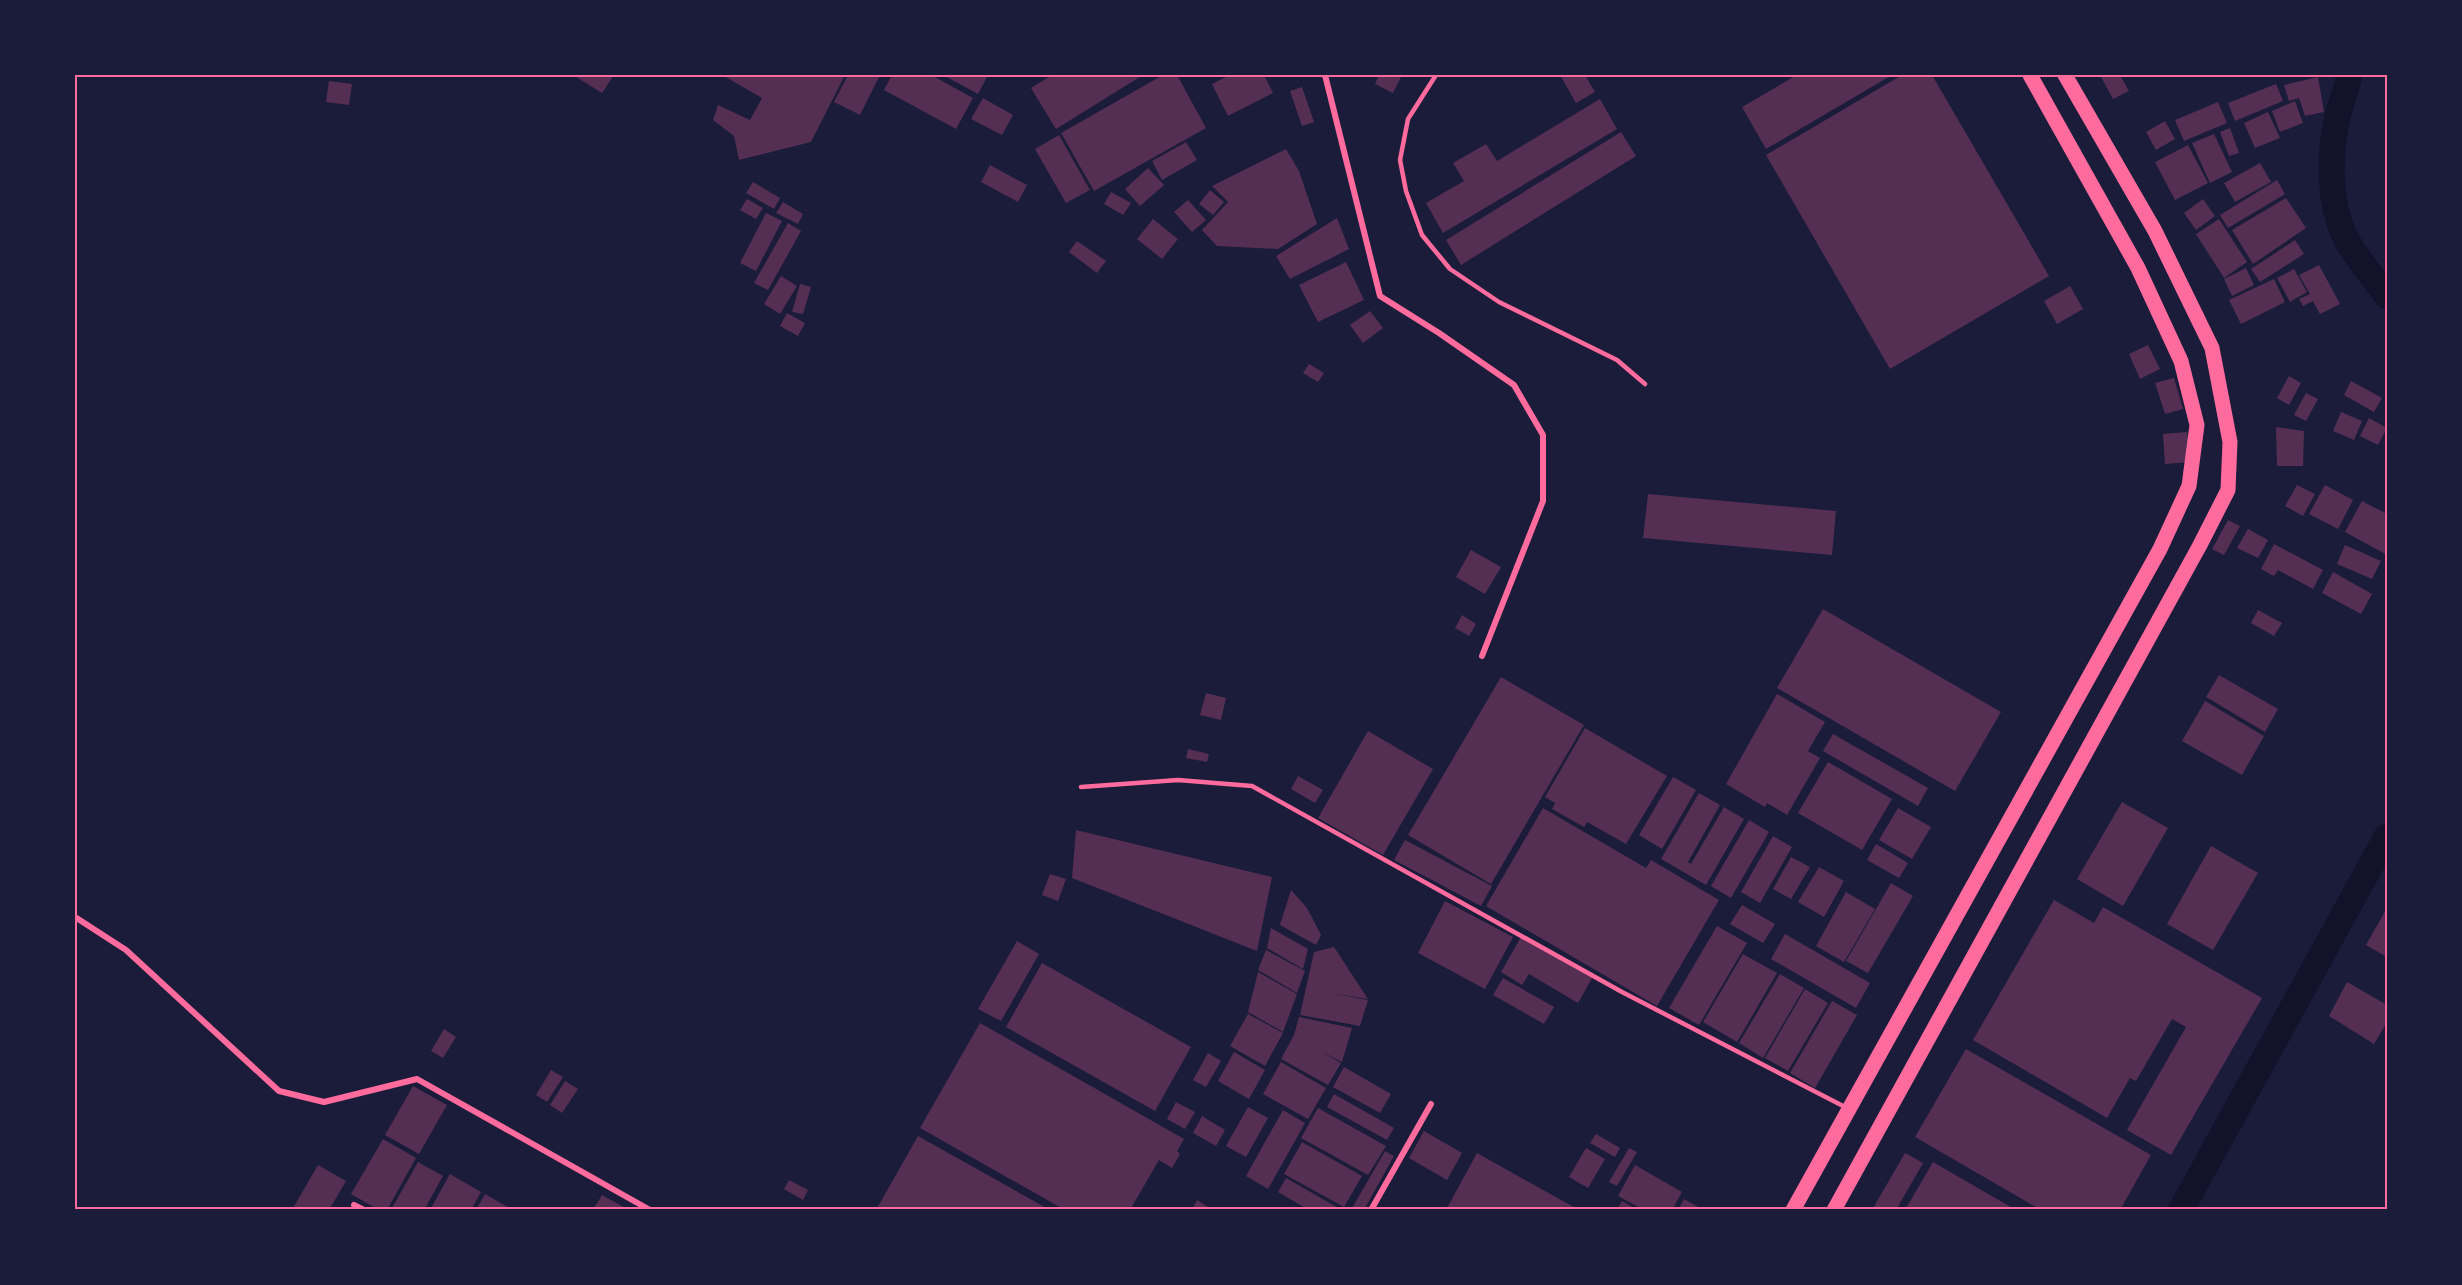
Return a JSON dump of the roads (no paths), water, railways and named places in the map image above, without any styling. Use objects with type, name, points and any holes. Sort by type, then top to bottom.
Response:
[{"type":"main road","points":[[1793,1210],[2160,549],[2189,486],[2197,425],[2181,361],[2138,268],[2031,75]]},
{"type":"main road","points":[[1834,1210],[2200,545],[2228,490],[2230,442],[2212,348],[2155,231],[2065,75]]},
{"type":"street","points":[[1325,75],[1380,296],[1514,385],[1543,435],[1543,501],[1482,656]]},
{"type":"street","points":[[75,917],[126,950],[279,1091],[324,1102],[417,1079],[650,1210]]},
{"type":"street","points":[[1371,1210],[1431,1104]]},
{"type":"street","points":[[354,1205],[364,1210]]},
{"type":"lane","points":[[1436,75],[1408,120],[1400,160],[1406,191],[1422,236],[1450,269],[1499,302],[1617,360],[1645,384]]},
{"type":"lane","points":[[1081,787],[1178,780],[1252,786],[1612,987],[1849,1110]]},
{"type":"waterway","points":[[2349,75],[2334,134],[2332,178],[2335,208],[2348,242],[2387,296]]},
{"type":"waterway","points":[[2181,1210],[2387,836]]}]
